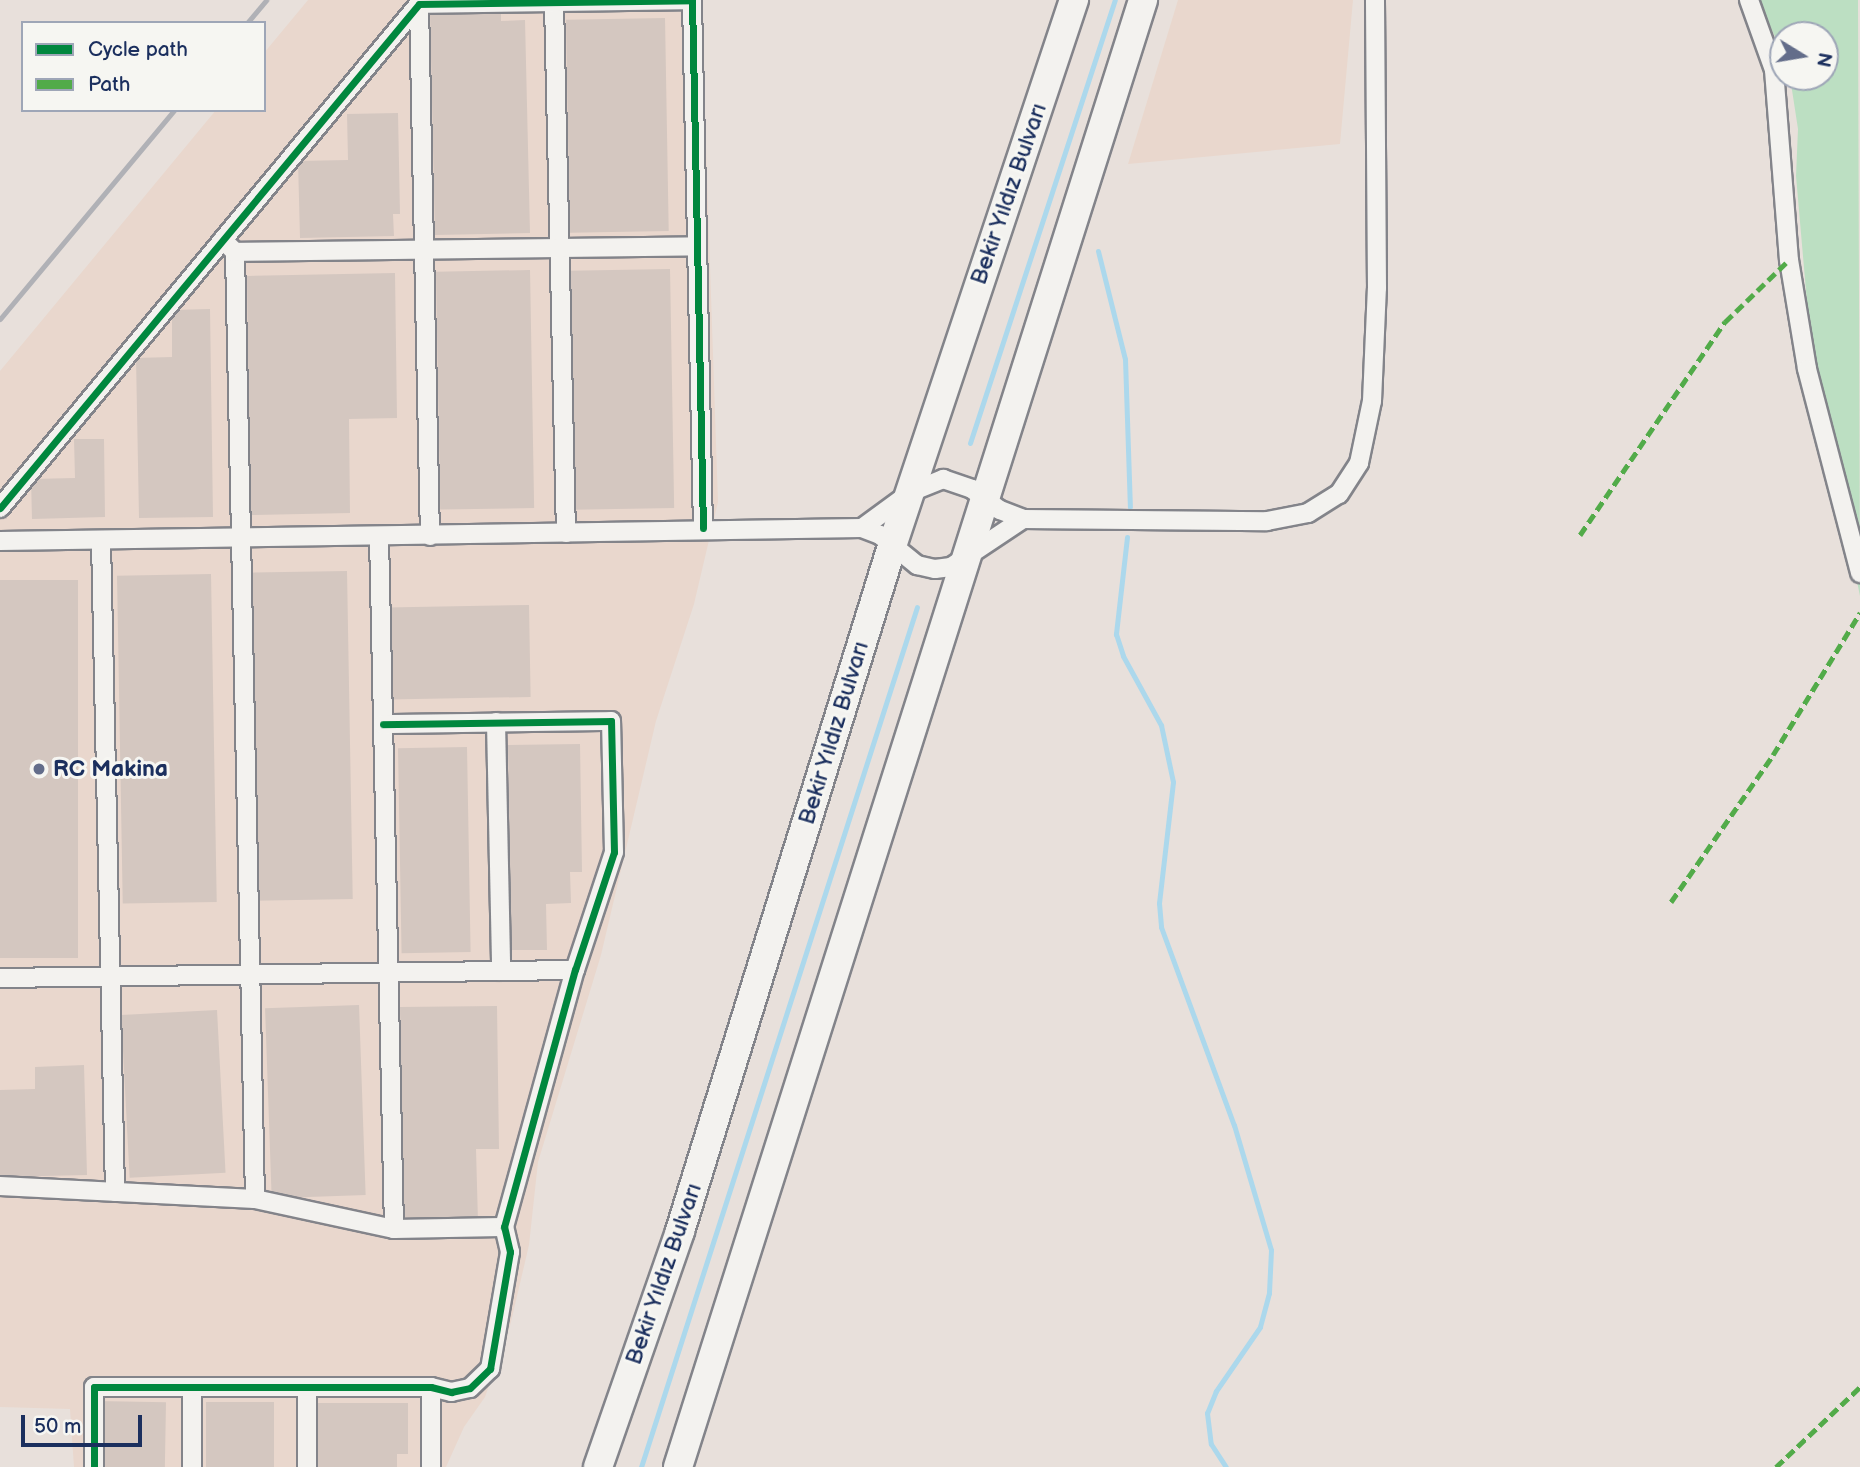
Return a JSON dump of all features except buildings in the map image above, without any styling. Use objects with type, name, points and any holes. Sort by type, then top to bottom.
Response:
[{"type":"main road","name":"Bekir Yıldız Bulvarı","points":[[598,1467],[680,1231],[892,546],[1073,0]]},
{"type":"main road","points":[[678,1467],[1143,0]]},
{"type":"street","points":[[419,4],[692,0],[703,528]]},
{"type":"street","points":[[862,528],[911,492],[943,479],[985,497],[1000,510],[1023,519],[1281,519],[1319,509],[1348,485],[1359,463],[1372,401],[1376,345],[1375,0]]},
{"type":"street","points":[[1749,0],[1774,69],[1786,237],[1807,369],[1860,573]]},
{"type":"street","points":[[555,2],[566,533]]},
{"type":"street","points":[[0,508],[229,246],[419,4]]},
{"type":"street","points":[[419,4],[430,536]]},
{"type":"street","points":[[229,246],[424,250],[697,246]]},
{"type":"street","points":[[229,246],[241,538],[255,1199]]},
{"type":"street","points":[[0,541],[430,536],[703,528],[862,528],[917,565],[935,569],[951,567],[1023,519]]},
{"type":"street","points":[[379,536],[394,1229]]},
{"type":"street","points":[[101,540],[114,1192]]},
{"type":"street","points":[[94,1467],[94,1387],[431,1387],[461,1391],[478,1383],[490,1369],[510,1252],[504,1227],[575,970],[614,852],[611,721],[383,724]]},
{"type":"street","points":[[496,722],[501,971]]},
{"type":"street","points":[[0,978],[575,970]]},
{"type":"street","points":[[0,1186],[255,1199],[394,1229],[504,1227]]},
{"type":"street","points":[[192,1387],[192,1467]]},
{"type":"street","points":[[307,1387],[307,1467]]},
{"type":"street","points":[[431,1387],[431,1467]]},
{"type":"shaded area","points":[[308,0],[701,0],[718,502],[694,604],[656,721],[601,955],[538,1162],[529,1245],[510,1326],[485,1397],[464,1427],[446,1467],[74,1467],[70,1409],[0,1407],[0,371],[214,112],[266,112],[266,51]]},
{"type":"shaded area","points":[[1178,0],[1353,0],[1340,144],[1128,164]]},
{"type":"green space","points":[[1758,0],[1858,0],[1860,596],[1820,399],[1809,325],[1796,176],[1798,129],[1792,91],[1839,91],[1839,21],[1769,21],[1769,24]]},
{"type":"waterway","points":[[970,443],[1115,0]]},
{"type":"waterway","points":[[1098,251],[1125,359],[1130,507]]},
{"type":"waterway","points":[[1127,537],[1116,634],[1123,656],[1161,725],[1173,782],[1159,903],[1161,927],[1234,1125],[1271,1250],[1269,1293],[1260,1327],[1216,1391],[1207,1413],[1211,1444],[1226,1467]]},
{"type":"waterway","points":[[641,1467],[917,607]]},
{"type":"railway","points":[[249,21],[266,0]]},
{"type":"railway","points":[[0,319],[172,112]]},
{"type":"marked path","points":[[1580,535],[1725,322],[1789,260]]},
{"type":"marked path","points":[[1671,902],[1773,755],[1860,613]]},
{"type":"marked path","points":[[1776,1467],[1860,1387]]},
{"type":"cycle path","points":[[0,508],[419,4],[692,0],[703,528]]},
{"type":"cycle path","points":[[94,1467],[94,1387],[431,1387],[451,1392],[470,1388],[490,1369],[510,1252],[504,1227],[575,970],[614,852],[611,721],[383,724]]},
{"type":"place","name":"RC Makina","points":[[39,769]]}]
